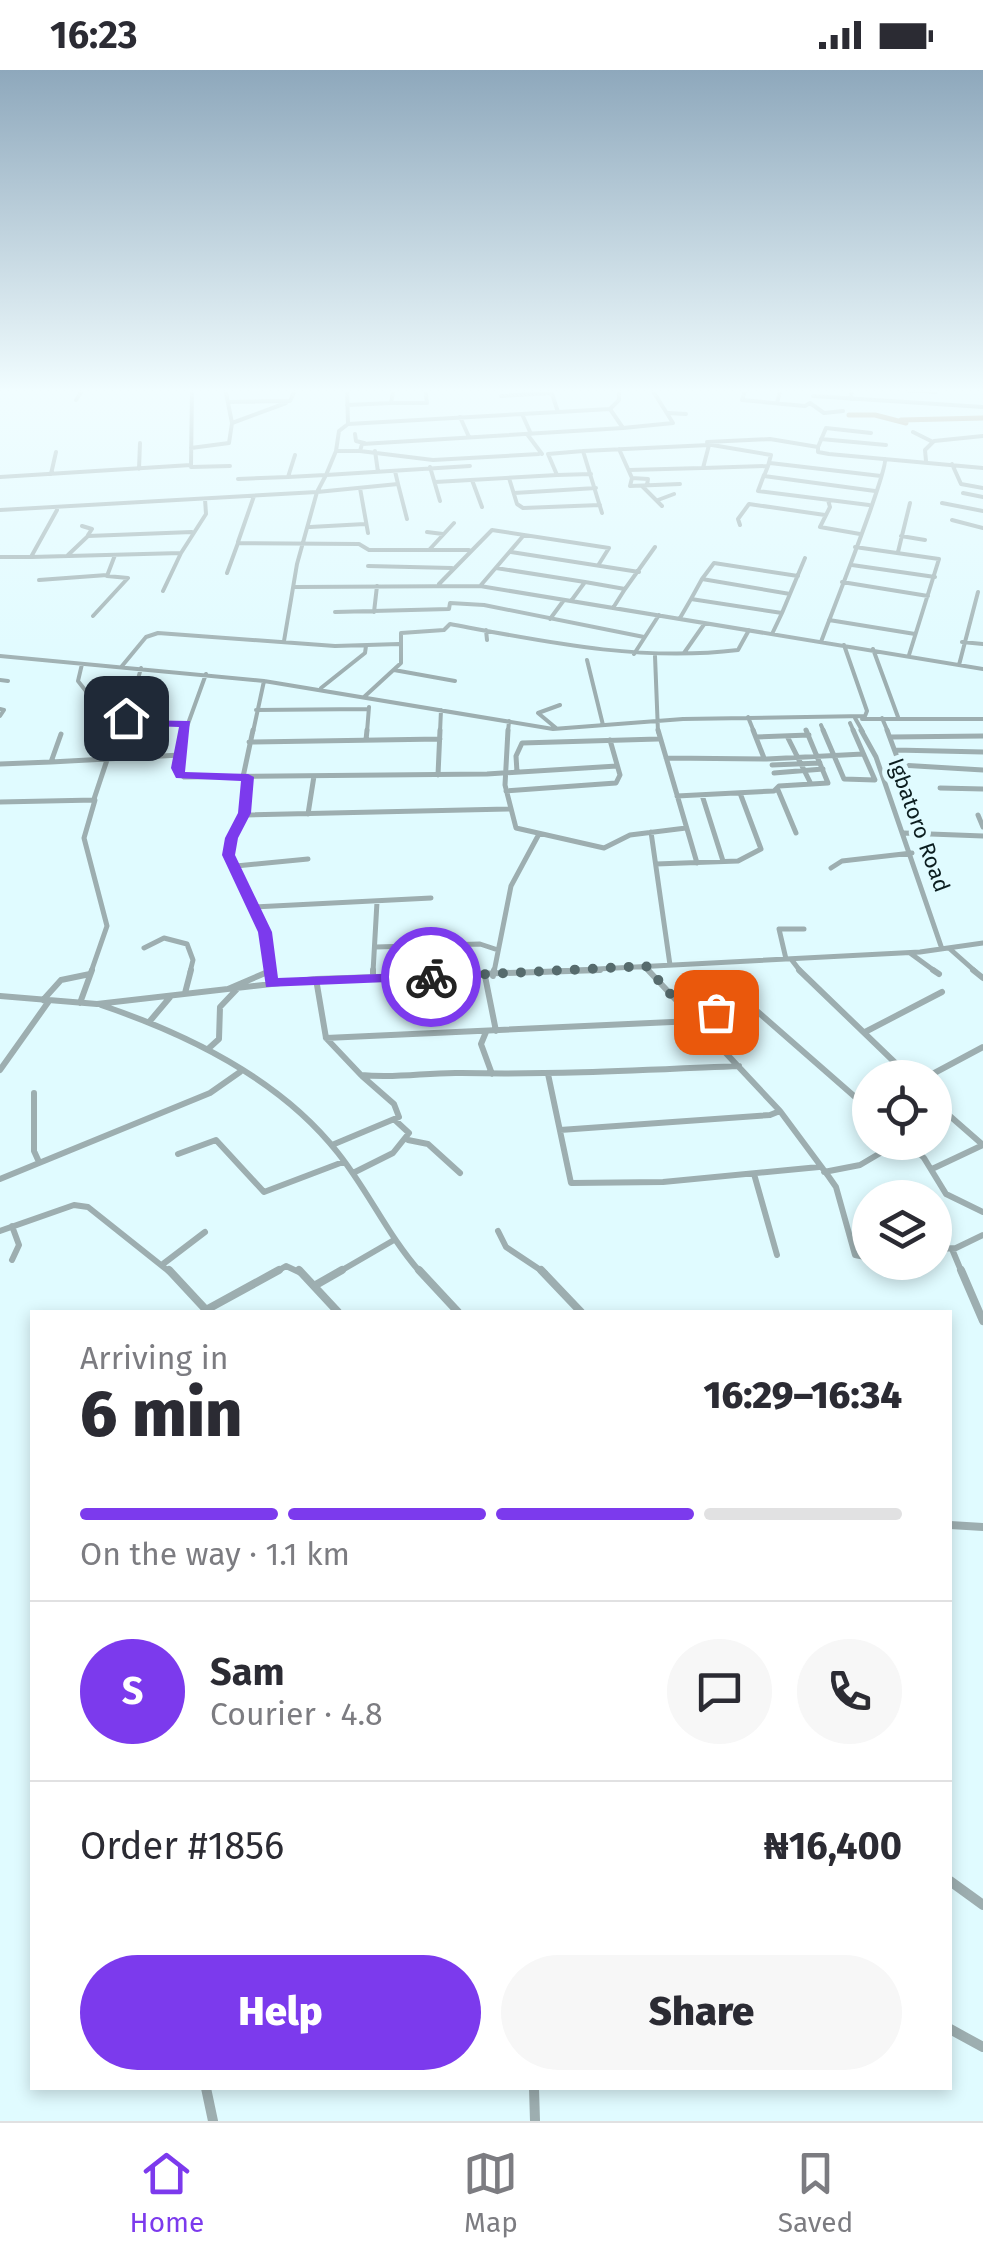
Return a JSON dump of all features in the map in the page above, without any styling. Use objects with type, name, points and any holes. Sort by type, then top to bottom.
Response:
[{"type":"street","points":[[284,641],[321,484]]},
{"type":"street","points":[[0,510],[398,484],[407,518]]},
{"type":"street","points":[[435,484],[440,501]]},
{"type":"street","points":[[473,484],[482,508]]},
{"type":"street","points":[[511,484],[517,504],[524,508],[600,505]]},
{"type":"street","points":[[594,484],[602,513]]},
{"type":"street","points":[[629,484],[680,484]]},
{"type":"street","points":[[759,484],[758,491],[869,505]]},
{"type":"street","points":[[824,484],[875,491]]},
{"type":"street","points":[[821,642],[878,484]]},
{"type":"street","points":[[644,486],[662,506]]},
{"type":"street","points":[[360,488],[368,534]]},
{"type":"street","points":[[514,493],[596,488]]},
{"type":"street","points":[[963,493],[983,496]]},
{"type":"street","points":[[657,500],[674,494]]},
{"type":"street","points":[[227,573],[254,496]]},
{"type":"street","points":[[162,591],[192,532],[206,514],[205,499]]},
{"type":"street","points":[[816,535],[830,507],[828,500]]},
{"type":"street","points":[[898,552],[910,503]]},
{"type":"street","points":[[942,503],[983,511]]},
{"type":"street","points":[[740,525],[742,511],[750,504],[825,515]]},
{"type":"street","points":[[562,506],[566,515]]},
{"type":"street","points":[[31,556],[58,509]]},
{"type":"street","points":[[952,520],[983,528]]},
{"type":"street","points":[[430,550],[454,522]]},
{"type":"street","points":[[310,527],[365,524]]},
{"type":"street","points":[[67,556],[92,528],[82,526]]},
{"type":"street","points":[[820,528],[860,534]]},
{"type":"street","points":[[438,585],[490,531],[609,548],[599,564]]},
{"type":"street","points":[[88,536],[192,532]]},
{"type":"street","points":[[427,532],[444,534]]},
{"type":"street","points":[[480,586],[524,535]]},
{"type":"street","points":[[902,536],[925,540]]},
{"type":"street","points":[[238,543],[470,550]]},
{"type":"street","points":[[614,608],[655,547]]},
{"type":"street","points":[[856,547],[940,559],[909,655]]},
{"type":"street","points":[[511,552],[639,572]]},
{"type":"street","points":[[0,557],[181,553]]},
{"type":"street","points":[[107,575],[115,554]]},
{"type":"street","points":[[772,634],[805,558]]},
{"type":"street","points":[[680,618],[714,563],[798,576]]},
{"type":"street","points":[[852,564],[936,577]]},
{"type":"street","points":[[368,566],[452,568]]},
{"type":"street","points":[[496,568],[625,589]]},
{"type":"street","points":[[39,580],[107,575],[128,578],[93,616]]},
{"type":"street","points":[[702,580],[790,594]]},
{"type":"street","points":[[571,601],[585,582]]},
{"type":"street","points":[[842,582],[928,596]]},
{"type":"street","points":[[364,698],[402,660],[401,633],[444,630],[450,624],[450,585]]},
{"type":"street","points":[[374,612],[377,586]]},
{"type":"street","points":[[295,587],[480,586],[983,668]]},
{"type":"street","points":[[959,665],[978,592]]},
{"type":"street","points":[[692,598],[782,613]]},
{"type":"street","points":[[550,618],[564,600]]},
{"type":"street","points":[[335,612],[484,605],[644,637]]},
{"type":"street","points":[[634,654],[659,615]]},
{"type":"street","points":[[828,620],[916,634]]},
{"type":"street","points":[[683,654],[705,623]]},
{"type":"street","points":[[450,624],[655,656],[738,650],[749,630]]},
{"type":"street","points":[[486,630],[487,640]]},
{"type":"street","points":[[122,667],[146,638],[158,633],[366,646],[399,644]]},
{"type":"street","points":[[962,642],[983,644]]},
{"type":"street","points":[[844,645],[867,711],[865,716],[853,720]]},
{"type":"street","points":[[320,689],[365,652],[366,646]]},
{"type":"street","points":[[874,650],[898,717]]},
{"type":"street","points":[[0,656],[264,681],[557,729],[748,717],[983,719]]},
{"type":"street","points":[[655,656],[658,739],[697,863]]},
{"type":"street","points":[[588,660],[603,726]]},
{"type":"street","points":[[82,664],[78,681],[89,695]]},
{"type":"street","points":[[141,668],[126,723],[186,723]]},
{"type":"street","points":[[393,670],[455,680]]},
{"type":"street","points":[[206,674],[194,695],[186,723],[176,771],[184,777],[504,774],[617,766]]},
{"type":"street","points":[[0,680],[8,681]]},
{"type":"street","points":[[264,681],[249,742],[244,814],[229,855],[268,940],[271,984]]},
{"type":"street","points":[[366,740],[371,698]]},
{"type":"street","points":[[557,729],[538,713],[560,706]]},
{"type":"street","points":[[256,710],[368,709]]},
{"type":"street","points":[[438,775],[441,710]]},
{"type":"street","points":[[748,717],[796,833]]},
{"type":"street","points":[[882,718],[899,763],[910,768],[983,770]]},
{"type":"street","points":[[509,720],[504,774],[508,809],[516,828],[604,848],[630,835],[686,828]]},
{"type":"street","points":[[821,725],[846,780],[875,780],[862,754],[853,720]]},
{"type":"street","name":"Igbatoro Road","points":[[853,720],[870,743],[946,949]]},
{"type":"street","points":[[677,796],[740,794],[828,782],[808,733],[756,737]]},
{"type":"street","points":[[51,762],[61,734]]},
{"type":"street","points":[[787,736],[811,784]]},
{"type":"street","points":[[891,737],[980,736],[983,751],[895,750]]},
{"type":"street","points":[[933,738],[939,751]]},
{"type":"street","points":[[249,742],[440,739]]},
{"type":"street","points":[[517,772],[520,743],[658,739]]},
{"type":"street","points":[[506,790],[616,783],[620,775],[610,740]]},
{"type":"street","points":[[774,773],[820,763],[833,755],[862,754]]},
{"type":"street","points":[[0,764],[180,755]]},
{"type":"street","points":[[665,758],[768,761],[797,756],[820,763]]},
{"type":"street","points":[[80,1003],[107,926],[84,838],[107,760]]},
{"type":"street","points":[[667,766],[676,761]]},
{"type":"street","points":[[768,761],[802,767]]},
{"type":"street","points":[[308,814],[314,776]]},
{"type":"street","points":[[940,788],[983,790]]},
{"type":"street","points":[[656,864],[748,858],[761,849],[740,794]]},
{"type":"street","points":[[702,795],[724,861]]},
{"type":"street","points":[[0,802],[94,799]]},
{"type":"street","points":[[244,814],[508,809]]},
{"type":"street","points":[[978,815],[983,827]]},
{"type":"street","points":[[651,832],[670,966]]},
{"type":"street","points":[[904,833],[983,836]]},
{"type":"street","points":[[496,1031],[489,976],[511,886],[540,834]]},
{"type":"street","points":[[831,868],[842,862],[912,853]]},
{"type":"street","points":[[236,866],[308,859]]},
{"type":"street","points":[[253,907],[431,898]]},
{"type":"street","points":[[374,978],[377,902]]},
{"type":"street","points":[[804,929],[778,930],[788,959],[824,998],[893,1060]]},
{"type":"street","points":[[144,948],[161,938],[187,944],[193,960],[184,994]]},
{"type":"street","points":[[0,996],[97,1004],[316,979],[489,976],[909,952],[983,943]]},
{"type":"street","points":[[376,946],[480,944],[498,950]]},
{"type":"street","points":[[946,949],[983,978]]},
{"type":"street","points":[[909,952],[939,974]]},
{"type":"street","points":[[411,958],[414,977]]},
{"type":"street","points":[[646,966],[780,1111],[836,1188],[852,1248]]},
{"type":"street","points":[[226,990],[270,971]]},
{"type":"street","points":[[0,1070],[61,980],[90,974]]},
{"type":"street","points":[[316,979],[324,1002],[322,1028],[326,1038],[394,1104],[396,1121]]},
{"type":"street","points":[[208,1049],[219,1039],[220,1007],[238,988]]},
{"type":"street","points":[[865,1032],[942,992]]},
{"type":"street","points":[[150,1021],[172,996]]},
{"type":"street","points":[[114,1002],[208,1049],[332,1145],[394,1240],[456,1310]]},
{"type":"street","points":[[97,1004],[141,1017]]},
{"type":"street","points":[[326,1038],[694,1021],[738,1004],[750,1005],[852,1094]]},
{"type":"street","points":[[486,1032],[481,1044],[492,1074]]},
{"type":"street","points":[[952,1064],[983,1047]]},
{"type":"street","points":[[361,1076],[739,1066]]},
{"type":"street","points":[[0,1179],[210,1093],[240,1072]]},
{"type":"street","points":[[548,1074],[571,1183],[663,1182],[860,1165],[868,1160]]},
{"type":"street","points":[[381,1078],[382,1095]]},
{"type":"street","points":[[34,1094],[34,1150],[39,1162]]},
{"type":"street","points":[[560,1130],[770,1115],[780,1111]]},
{"type":"street","points":[[952,1119],[983,1145],[952,1160]]},
{"type":"street","points":[[332,1145],[396,1121]]},
{"type":"street","points":[[353,1173],[396,1152],[408,1140],[409,1133],[396,1121]]},
{"type":"street","points":[[178,1154],[216,1140],[264,1192],[344,1162]]},
{"type":"street","points":[[408,1140],[428,1144],[460,1174]]},
{"type":"street","points":[[924,1160],[946,1194],[983,1212]]},
{"type":"street","points":[[932,1169],[951,1160]]},
{"type":"street","points":[[754,1174],[777,1255]]},
{"type":"street","points":[[0,1231],[80,1205],[163,1264],[206,1310]]},
{"type":"street","points":[[12,1226],[19,1245],[12,1260]]},
{"type":"street","points":[[498,1231],[506,1247],[544,1272],[579,1310]]},
{"type":"street","points":[[163,1264],[205,1232]]},
{"type":"street","points":[[983,1235],[952,1249],[983,1321]]},
{"type":"street","points":[[314,1286],[394,1240]]},
{"type":"street","points":[[209,1310],[286,1266],[296,1268],[336,1310]]},
{"type":"street","points":[[952,1524],[983,1526]]},
{"type":"street","points":[[952,1883],[983,1906]]},
{"type":"street","points":[[952,2030],[983,2047]]},
{"type":"street","points":[[206,2090],[214,2121]]},
{"type":"street","points":[[534,2090],[535,2121]]},
{"type":"way so far","points":[[431,977],[646,966],[694,1021],[716,1012]]},
{"type":"route","points":[[126,718],[126,723],[132,724],[186,723],[176,771],[184,777],[248,777],[244,813],[229,855],[268,940],[271,984],[331,978],[431,977]]}]
